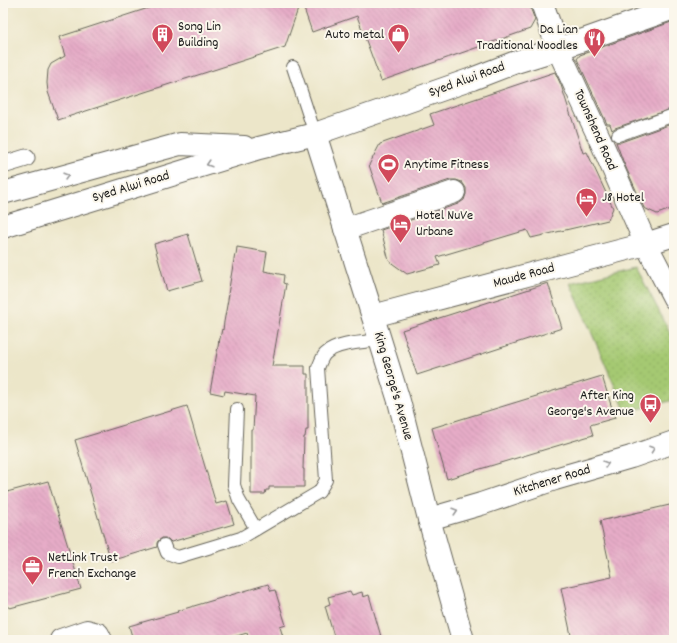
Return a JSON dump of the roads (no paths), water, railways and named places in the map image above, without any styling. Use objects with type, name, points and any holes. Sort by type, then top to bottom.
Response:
[{"type":"street","name":"Townshend Road","points":[[542,3],[558,49],[646,244],[674,298]]},
{"type":"street","name":"Syed Alwi Road","points":[[11,225],[259,148],[315,134],[516,62],[558,49],[674,8]]},
{"type":"street","name":"King George's Avenue","points":[[315,134],[399,401],[429,519],[464,640]]},
{"type":"street","name":"Syed Alwi Road","points":[[3,193],[180,144],[259,148]]},
{"type":"street","points":[[3,165],[26,158]]},
{"type":"street","points":[[345,229],[454,192]]},
{"type":"street","name":"Maude Road","points":[[373,316],[646,244],[674,235]]},
{"type":"street","name":"Kitchener Road","points":[[429,519],[481,504],[555,479],[631,457],[674,442]]},
{"type":"street","points":[[61,640],[86,631],[98,634],[101,640]]},
{"type":"lane","points":[[293,66],[315,134]]},
{"type":"lane","points":[[618,135],[674,116]]},
{"type":"lane","points":[[164,545],[168,553],[178,557],[241,538],[319,492],[326,480],[318,368],[324,355],[338,346],[380,340]]},
{"type":"lane","points":[[237,409],[234,485],[239,500],[256,529]]},
{"type":"place","name":"Song Lin Building","points":[[163,54]]},
{"type":"place","name":"Auto metal","points":[[399,54]]},
{"type":"place","name":"Da Lian Traditional Noodles","points":[[594,58]]},
{"type":"place","name":"Anytime Fitness","points":[[389,184]]},
{"type":"place","name":"J8 Hotel","points":[[587,218]]},
{"type":"place","name":"Hotel NuVe Urbane","points":[[400,244]]},
{"type":"place","name":"After King George's Avenue","points":[[650,424]]},
{"type":"place","name":"NetLink Trust French Exchange","points":[[32,586]]}]
